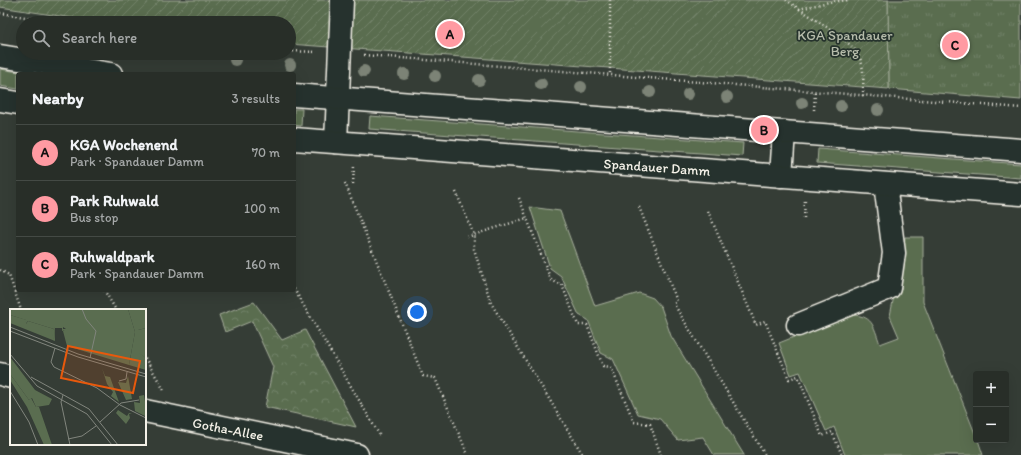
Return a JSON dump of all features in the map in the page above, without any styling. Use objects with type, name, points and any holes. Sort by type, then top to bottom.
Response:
[{"type":"main road","points":[[336,142],[342,0]]},
{"type":"main road","points":[[0,56],[16,59]]},
{"type":"main road","points":[[25,60],[99,72]]},
{"type":"main road","points":[[296,95],[1021,150]]},
{"type":"main road","points":[[0,100],[16,103]]},
{"type":"main road","points":[[781,176],[784,132]]},
{"type":"main road","name":"Spandauer Damm","points":[[296,139],[1021,194]]},
{"type":"main road","points":[[798,326],[889,288],[894,253],[885,184]]},
{"type":"main road","points":[[0,374],[10,377]]},
{"type":"main road","name":"Gotha-Allee","points":[[146,411],[357,455]]},
{"type":"path","points":[[610,0],[610,74]]},
{"type":"path","points":[[786,0],[822,24],[848,44],[859,55],[862,68],[862,96]]},
{"type":"path","points":[[799,9],[829,2],[849,0]]},
{"type":"path","points":[[0,13],[19,16]]},
{"type":"path","points":[[296,51],[340,53],[610,74],[1021,108]]},
{"type":"path","points":[[345,183],[423,376],[435,378],[468,455]]},
{"type":"path","points":[[456,192],[474,235],[474,249],[491,303],[583,455]]},
{"type":"path","points":[[519,198],[551,280],[562,285],[578,325],[587,325],[602,366],[611,367],[634,422],[650,424],[661,455]]},
{"type":"path","points":[[640,207],[677,301],[674,304],[765,455]]},
{"type":"path","points":[[708,211],[756,325],[765,321],[789,379],[798,376],[822,436],[832,432],[842,455]]},
{"type":"path","points":[[467,237],[527,218]]},
{"type":"path","points":[[0,270],[9,275],[21,309]]},
{"type":"path","points":[[105,292],[115,309]]},
{"type":"path","points":[[296,292],[380,436]]},
{"type":"path","points":[[146,360],[166,392]]},
{"type":"green space","name":"KGA Spandauer Berg","points":[[0,0],[888,0],[889,89],[296,45],[296,16],[60,16],[0,7]]},
{"type":"green space","points":[[888,0],[1021,0],[1021,100],[889,89]]},
{"type":"green space","points":[[0,69],[19,72],[16,72],[16,89],[0,86]]},
{"type":"green space","points":[[296,109],[302,109],[301,126],[296,125]]},
{"type":"green space","points":[[370,116],[743,143],[742,156],[369,129]]},
{"type":"green space","points":[[818,149],[1021,164],[1021,178],[817,163]]},
{"type":"green space","points":[[530,207],[560,211],[595,306],[639,293],[653,298],[661,307],[671,336],[744,455],[714,455],[703,437],[678,440],[660,419],[638,414],[613,359],[601,353],[588,320],[579,315],[561,276],[550,268]]},
{"type":"green space","points":[[905,237],[923,237],[923,302],[973,428],[973,443],[979,443],[983,455],[845,455],[834,427],[826,431],[800,372],[791,375],[779,343],[849,315],[857,315],[868,319],[873,326],[880,344],[899,337],[890,316],[894,296],[902,272]]},
{"type":"green space","points":[[254,302],[282,340],[305,330],[356,427],[265,407],[273,367],[252,321],[225,332],[219,315]]},
{"type":"place","name":"KGA Wochenend","points":[[450,34]]},
{"type":"place","name":"Ruhwaldpark","points":[[955,45]]},
{"type":"place","name":"Park Ruhwald","points":[[764,130]]}]
